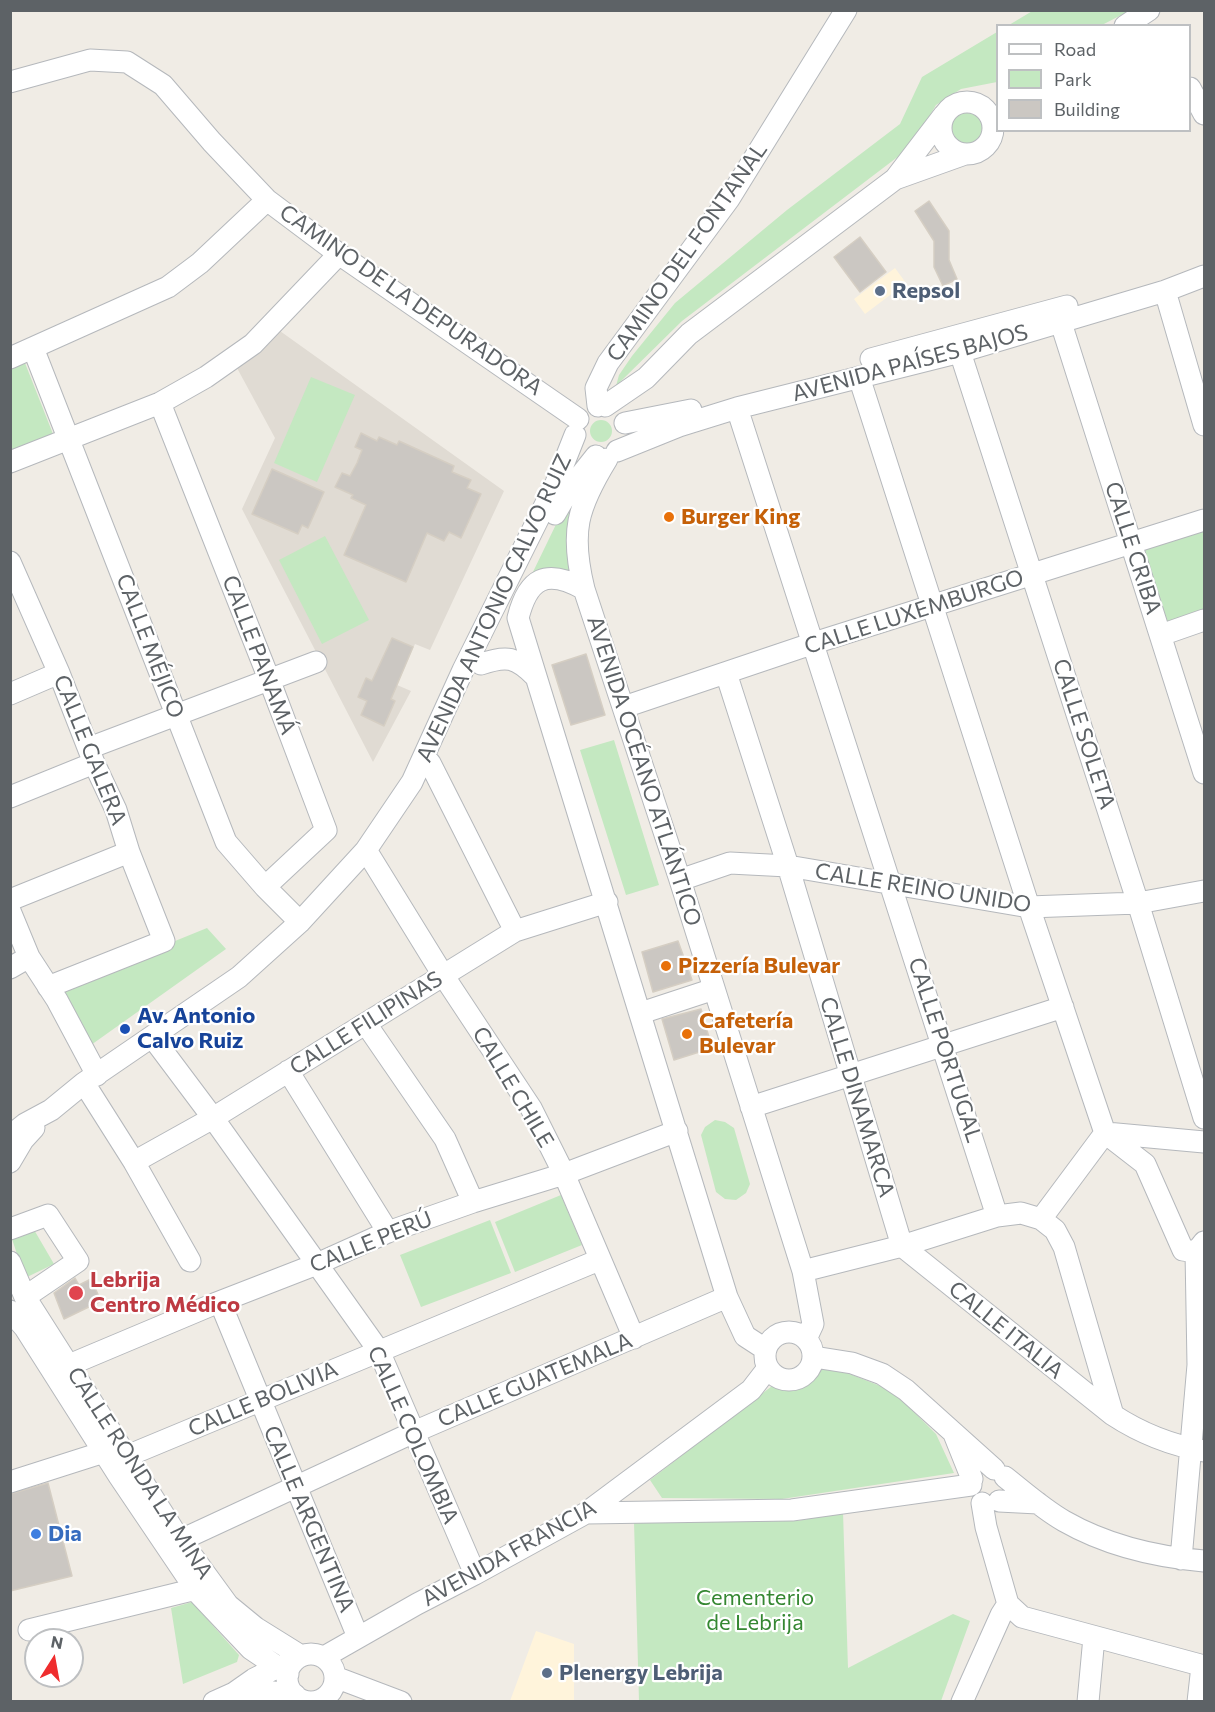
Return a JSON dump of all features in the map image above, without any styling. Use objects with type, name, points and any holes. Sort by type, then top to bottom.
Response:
[{"type":"street","name":"CAMINO DEL FONTANAL","points":[[613,413],[596,388],[608,363],[729,199],[846,10]]},
{"type":"street","points":[[1128,24],[1149,10]]},
{"type":"street","name":"CAMINO DE LA DEPURADORA","points":[[10,82],[90,60],[127,62],[163,85],[212,142],[267,200],[577,427]]},
{"type":"street","points":[[1191,90],[1204,114]]},
{"type":"street","points":[[613,413],[689,334],[895,179],[944,115],[957,103],[975,103],[996,95]]},
{"type":"street","points":[[895,179],[981,150],[991,138],[995,128],[989,113],[975,103]]},
{"type":"street","points":[[944,115],[941,132],[944,140],[956,152],[964,154]]},
{"type":"street","points":[[10,358],[168,287],[200,263],[267,200]]},
{"type":"street","points":[[10,462],[160,403],[206,377],[253,344],[339,254]]},
{"type":"street","name":"AVENIDA PAÍSES BAJOS","points":[[613,413],[676,414],[1162,279],[1204,263]]},
{"type":"street","name":"AVENIDA PAÍSES BAJOS","points":[[608,454],[679,426],[738,408],[960,352],[1165,291],[1204,276]]},
{"type":"street","points":[[1165,291],[1204,425]]},
{"type":"street","name":"CALLE CRIBA","points":[[1061,323],[1204,773]]},
{"type":"street","name":"CALLE MÉJICO","points":[[33,348],[226,842],[265,887],[300,922]]},
{"type":"street","name":"CALLE SOLETA","points":[[960,352],[1138,903],[1204,1118]]},
{"type":"street","points":[[859,377],[1029,907],[1105,1133],[1145,1164],[1183,1250],[1202,1248],[1202,1365],[1197,1450],[1181,1559]]},
{"type":"street","name":"CALLE PANAMÁ","points":[[160,403],[326,830],[265,887]]},
{"type":"street","points":[[590,408],[613,413],[625,438],[608,454],[582,448],[577,427],[590,408]]},
{"type":"street","name":"CALLE PORTUGAL","points":[[738,408],[997,1216]]},
{"type":"street","name":"AVENIDA ANTONIO CALVO RUIZ","points":[[412,782],[463,670],[556,483],[577,427]]},
{"type":"street","name":"AVENIDA ANTONIO CALVO RUIZ","points":[[10,1162],[23,1140],[51,1110],[91,1079],[239,977],[300,922],[366,850],[412,782],[430,763],[447,736],[554,515],[569,490],[608,454]]},
{"type":"street","name":"AVENIDA OCÉANO ATLÁNTICO","points":[[608,454],[586,495],[579,514],[576,536],[577,561],[803,1271],[813,1324],[810,1348]]},
{"type":"street","name":"CALLE LUXEMBURGO","points":[[624,707],[814,643],[1204,520]]},
{"type":"street","name":"CALLE GALERA","points":[[10,562],[17,593],[59,673],[116,810],[129,852],[164,941],[48,987]]},
{"type":"street","points":[[511,575],[518,618],[727,1297],[745,1336],[767,1359],[772,1374],[781,1379],[796,1379],[809,1370],[810,1348]]},
{"type":"street","name":"AVENIDA OCÉANO ATLÁNTICO","points":[[518,618],[523,599],[531,587],[543,580],[553,578],[568,580],[584,588]]},
{"type":"street","points":[[1161,635],[1204,620]]},
{"type":"street","points":[[481,664],[495,659],[509,658],[523,664],[536,676]]},
{"type":"street","points":[[10,797],[177,714],[315,662]]},
{"type":"street","points":[[10,694],[59,673]]},
{"type":"street","name":"CALLE DINAMARCA","points":[[726,673],[788,866],[902,1246]]},
{"type":"street","points":[[430,763],[515,931]]},
{"type":"street","name":"CALLE CHILE","points":[[366,850],[443,975],[531,1108],[564,1174],[634,1338]]},
{"type":"street","points":[[10,900],[129,852]]},
{"type":"street","name":"CALLE REINO UNIDO","points":[[680,880],[730,863],[788,866],[1029,907],[1138,903],[1204,891]]},
{"type":"street","name":"CALLE FILIPINAS","points":[[134,1162],[213,1118],[515,931],[607,902]]},
{"type":"street","points":[[10,911],[29,957],[48,987],[91,1079],[134,1162],[190,1261]]},
{"type":"street","points":[[10,968],[29,957]]},
{"type":"street","points":[[641,1013],[714,989]]},
{"type":"street","points":[[751,1107],[1063,1007]]},
{"type":"street","points":[[366,1024],[445,1139],[473,1202]]},
{"type":"street","name":"CALLE COLOMBIA","points":[[153,1038],[213,1118],[379,1351],[475,1574]]},
{"type":"street","points":[[288,1071],[388,1232]]},
{"type":"street","name":"AVENIDA ANTONIO CALVO RUIZ","points":[[10,1136],[25,1124],[51,1110]]},
{"type":"street","name":"CALLE PERÚ","points":[[69,1365],[317,1264],[388,1232],[473,1202],[564,1174],[677,1131]]},
{"type":"street","points":[[1105,1133],[1204,1142]]},
{"type":"street","points":[[1041,1219],[1105,1133]]},
{"type":"street","points":[[803,1271],[902,1246],[997,1216],[1020,1213],[1041,1219],[1055,1230],[1064,1247],[1113,1415]]},
{"type":"street","points":[[10,1229],[48,1215],[78,1261],[18,1304]]},
{"type":"street","name":"CALLE ITALIA","points":[[902,1246],[1113,1415],[1137,1431],[1171,1444],[1197,1450]]},
{"type":"street","name":"CALLE BOLIVIA","points":[[127,1456],[599,1260]]},
{"type":"street","name":"CALLE RONDA LA MINA","points":[[10,1262],[25,1328],[104,1452],[196,1589],[251,1649],[290,1665]]},
{"type":"street","name":"CALLE GUATEMALA","points":[[181,1540],[414,1432],[727,1297]]},
{"type":"street","name":"CALLE ARGENTINA","points":[[220,1302],[358,1637]]},
{"type":"street","name":"CALLE RONDA LA MINA","points":[[18,1304],[69,1365],[181,1540],[228,1605],[256,1628],[290,1665]]},
{"type":"street","points":[[767,1359],[774,1337],[789,1332],[800,1335],[810,1348],[882,1374],[906,1390],[999,1473],[1065,1521],[1119,1545],[1181,1559],[1204,1561]]},
{"type":"street","name":"AVENIDA FRANCIA","points":[[324,1657],[586,1513],[751,1390],[767,1359]]},
{"type":"street","points":[[953,1433],[974,1496],[991,1502],[1038,1503]]},
{"type":"street","points":[[10,1482],[104,1452]]},
{"type":"street","points":[[586,1513],[792,1510],[971,1482],[984,1469],[999,1473],[1007,1487],[1006,1493],[991,1502],[986,1527],[1008,1604],[1022,1617],[1203,1666],[1198,1701]]},
{"type":"street","points":[[37,1628],[196,1589]]},
{"type":"street","points":[[962,1701],[1008,1604]]},
{"type":"street","points":[[1088,1701],[1094,1637]]},
{"type":"street","points":[[251,1649],[254,1679]]},
{"type":"street","points":[[309,1654],[324,1657],[334,1669],[331,1699],[307,1701],[295,1695],[265,1691],[222,1699],[254,1679],[290,1665],[309,1654]]},
{"type":"street","points":[[290,1665],[290,1689],[295,1695]]},
{"type":"street","points":[[335,1677],[401,1701]]},
{"type":"shaded area","name":"Repsol","points":[[895,268],[906,283],[865,314],[854,299]]},
{"type":"shaded area","points":[[280,331],[504,491],[430,650],[415,644],[397,685],[411,691],[373,762],[242,509],[275,438],[237,368]]},
{"type":"shaded area","name":"Plenergy Lebrija","points":[[536,1631],[574,1644],[574,1701],[510,1701]]},
{"type":"green space","points":[[1034,10],[1129,10],[1104,24],[1011,24]]},
{"type":"green space","points":[[996,33],[996,82],[961,89],[936,105],[912,146],[682,321],[616,386],[619,375],[632,356],[675,303],[787,210],[900,124],[922,77]]},
{"type":"green space","points":[[967,113],[978,117],[982,128],[978,139],[967,143],[956,139],[952,128],[956,117]]},
{"type":"green space","points":[[25,363],[53,434],[11,451],[11,369]]},
{"type":"green space","points":[[311,377],[355,395],[317,482],[274,463]]},
{"type":"green space","points":[[601,420],[609,423],[612,431],[609,439],[601,442],[593,439],[590,431],[593,423]]},
{"type":"green space","points":[[584,481],[572,573],[531,576],[563,510]]},
{"type":"green space","points":[[1204,527],[1204,613],[1164,626],[1140,548]]},
{"type":"green space","points":[[325,536],[369,620],[322,644],[279,560]]},
{"type":"green space","points":[[614,740],[659,885],[626,895],[580,750]]},
{"type":"green space","points":[[207,928],[226,949],[91,1045],[57,989]]},
{"type":"green space","points":[[715,1120],[725,1122],[734,1128],[750,1184],[746,1193],[736,1200],[725,1199],[716,1192],[701,1135],[705,1127]]},
{"type":"green space","points":[[561,1195],[582,1245],[515,1272],[495,1222]]},
{"type":"green space","points":[[490,1220],[511,1273],[421,1307],[400,1255]]},
{"type":"green space","points":[[33,1228],[54,1264],[25,1278],[12,1239]]},
{"type":"green space","points":[[827,1365],[893,1391],[936,1434],[954,1473],[782,1499],[662,1498],[650,1480],[772,1386],[803,1386]]},
{"type":"green space","name":"Cementerio de Lebrija","points":[[843,1512],[848,1668],[953,1614],[970,1621],[941,1701],[639,1701],[634,1522],[797,1521]]},
{"type":"green space","points":[[192,1602],[239,1655],[237,1662],[183,1684],[171,1608]]},
{"type":"building","points":[[929,201],[949,231],[949,260],[957,279],[943,286],[934,267],[934,241],[915,211]]},
{"type":"building","points":[[860,237],[886,272],[860,292],[834,257]]},
{"type":"building","points":[[361,433],[377,441],[379,437],[397,445],[399,441],[454,466],[452,472],[471,480],[467,488],[481,494],[461,538],[449,532],[444,541],[427,533],[406,582],[344,555],[366,505],[351,498],[353,495],[335,487],[342,473],[350,476],[357,463],[362,450],[355,447]]},
{"type":"building","points":[[272,469],[324,492],[308,528],[302,525],[298,534],[252,514]]},
{"type":"building","points":[[392,638],[413,647],[391,699],[395,701],[384,726],[361,715],[367,701],[358,697],[366,678],[372,681]]},
{"type":"building","points":[[586,654],[605,715],[571,725],[552,665]]},
{"type":"building","name":"Pizzería Bulevar","points":[[678,941],[692,980],[653,992],[642,952]]},
{"type":"building","name":"Cafetería Bulevar","points":[[701,1009],[712,1048],[674,1060],[662,1019]]},
{"type":"building","name":"Lebrija Centro Médico","points":[[75,1278],[79,1285],[91,1279],[101,1301],[64,1319],[54,1293]]},
{"type":"building","name":"Dia","points":[[48,1483],[72,1576],[10,1591],[10,1494]]},
{"type":"place","name":"Repsol","points":[[880,291]]},
{"type":"place","name":"Burger King","points":[[669,517]]},
{"type":"place","name":"Pizzería Bulevar","points":[[666,966]]},
{"type":"place","name":"Av. Antonio Calvo Ruiz","points":[[125,1029]]},
{"type":"place","name":"Cafetería Bulevar","points":[[687,1034]]},
{"type":"place","name":"Lebrija Centro Médico","points":[[76,1293]]},
{"type":"place","name":"Dia","points":[[36,1534]]},
{"type":"place","name":"Plenergy Lebrija","points":[[547,1673]]}]
